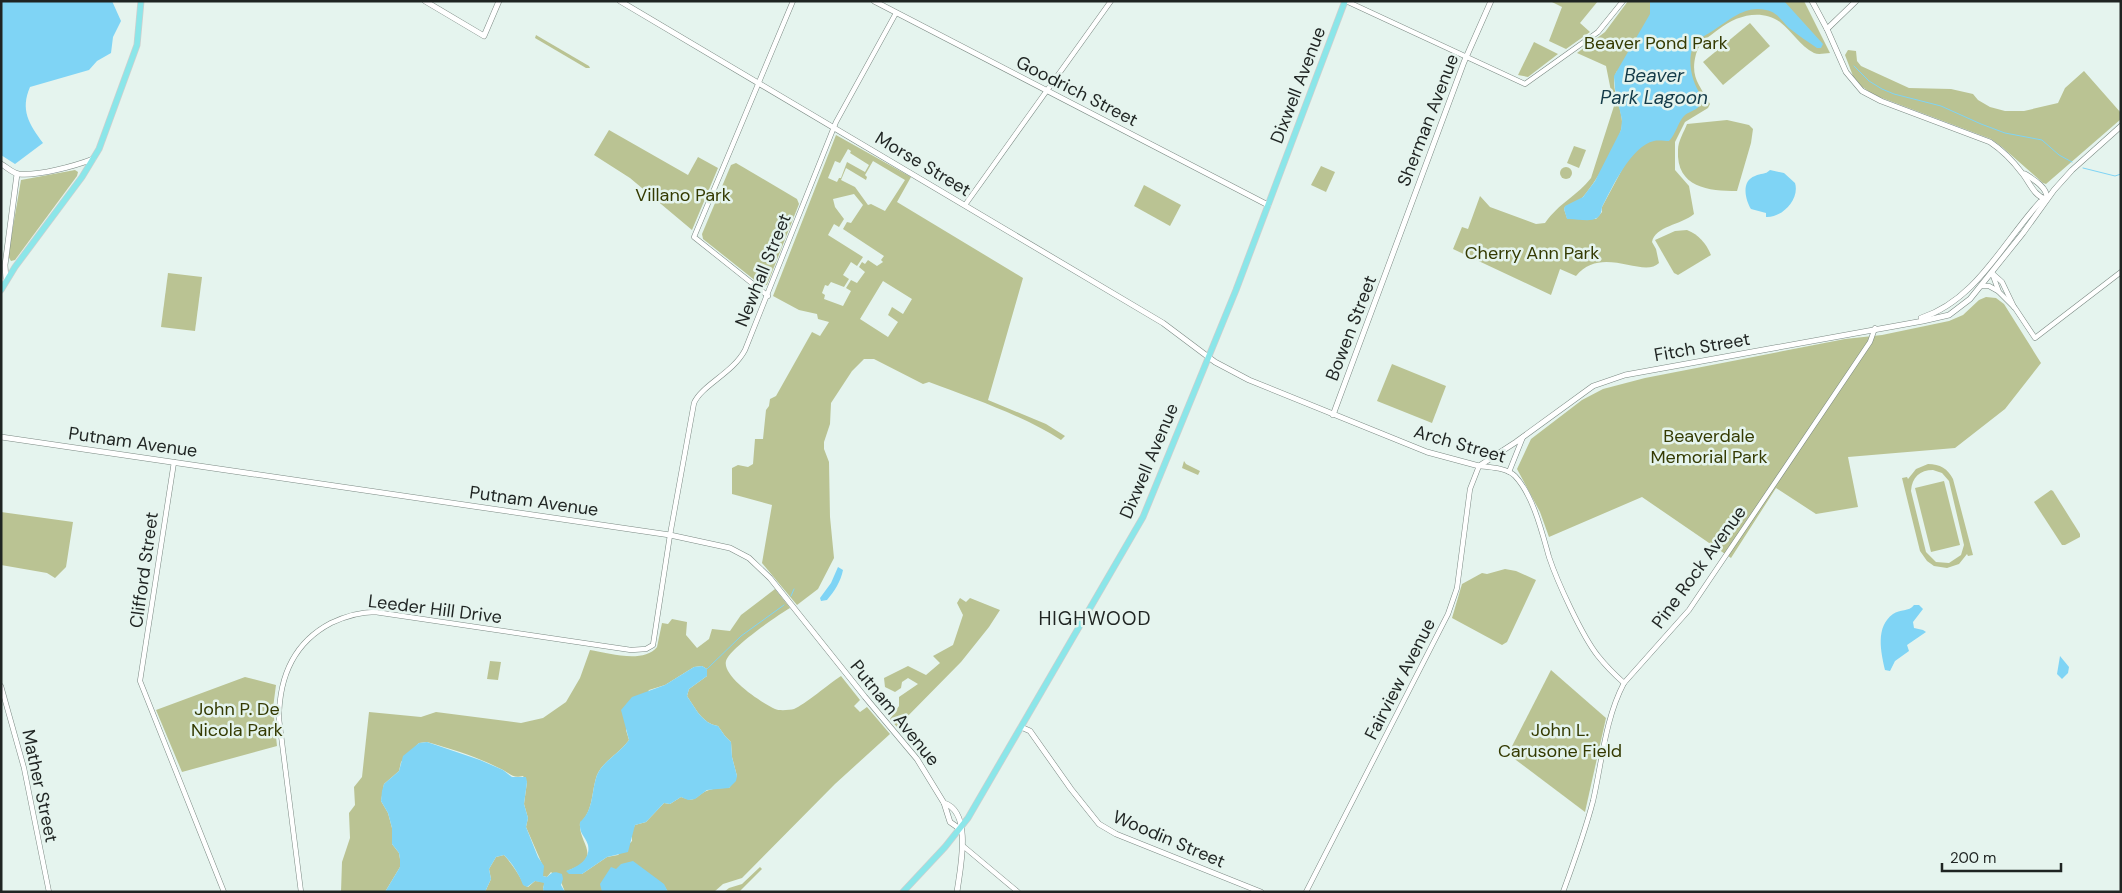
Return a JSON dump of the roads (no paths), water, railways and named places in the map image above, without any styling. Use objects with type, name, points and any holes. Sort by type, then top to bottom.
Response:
[{"type":"main road","points":[[1,290],[6,280],[94,158],[137,45],[142,1]]},
{"type":"main road","points":[[425,1],[484,36],[500,1]]},
{"type":"main road","name":"Morse Street","points":[[620,1],[1168,327],[1209,357]]},
{"type":"main road","name":"Goodrich Street","points":[[874,1],[1268,205]]},
{"type":"main road","name":"Dixwell Avenue","points":[[902,892],[960,829],[1140,522],[1156,488],[1209,357],[1346,1]]},
{"type":"main road","name":"Sherman Avenue","points":[[1394,250],[1465,58],[1491,1]]},
{"type":"main road","points":[[1812,1],[1846,72],[1862,91],[1880,102],[1990,142],[2003,152],[2022,172],[2043,188],[2047,193],[2046,199],[2037,195],[2022,172]]},
{"type":"main road","points":[[1827,29],[1856,1]]},
{"type":"main road","name":"Fitch Street","points":[[1902,324],[1926,316],[1954,302],[1972,287],[2040,202],[2046,199],[2072,170],[2121,126]]},
{"type":"main road","points":[[1,164],[17,174],[44,171],[94,158]]},
{"type":"main road","points":[[6,280],[5,264],[17,174]]},
{"type":"main road","name":"Fitch Street","points":[[1479,466],[1523,437],[1593,386],[1625,375],[1949,315],[1962,307],[1982,286],[2045,204],[2046,199]]},
{"type":"main road","name":"Bowen Street","points":[[1333,415],[1394,250]]},
{"type":"main road","name":"Arch Street","points":[[1209,357],[1249,380],[1333,415],[1427,452],[1479,466]]},
{"type":"main road","name":"Putnam Avenue","points":[[1,437],[670,535],[730,548],[757,565],[770,578],[917,759],[944,803],[950,822],[960,829]]},
{"type":"main road","name":"Woodin Street","points":[[1021,727],[1030,731],[1071,789],[1100,824],[1116,834],[1261,892]]},
{"type":"main road","name":"Putnam Avenue","points":[[944,803],[958,812],[960,829]]},
{"type":"main road","points":[[956,892],[963,846],[960,829]]},
{"type":"street","points":[[768,296],[694,237],[793,1]]},
{"type":"street","points":[[965,205],[1111,1]]},
{"type":"street","points":[[1346,1],[1465,58],[1525,84],[1598,32],[1623,1]]},
{"type":"street","name":"Newhall Street","points":[[670,535],[694,403],[698,396],[730,370],[741,358],[768,296],[834,128],[896,13]]},
{"type":"street","points":[[1987,269],[2002,282],[2015,308],[2035,338],[2121,272]]},
{"type":"street","points":[[1992,273],[1999,292]]},
{"type":"street","points":[[1982,286],[1993,287],[2015,308]]},
{"type":"street","name":"Pine Rock Avenue","points":[[1563,892],[1588,817],[1607,734],[1624,683],[1696,601],[1870,342],[1874,328]]},
{"type":"street","points":[[1509,472],[1523,437]]},
{"type":"street","name":"Clifford Street","points":[[174,462],[140,681],[224,892]]},
{"type":"street","name":"Arch Street","points":[[1479,466],[1509,472],[1515,476],[1543,530],[1555,571],[1589,642],[1597,655],[1624,683]]},
{"type":"street","name":"Fairview Avenue","points":[[1306,892],[1448,614],[1457,588],[1470,489],[1479,466]]},
{"type":"street","name":"Leeder Hill Drive","points":[[301,892],[278,719],[283,678],[288,665],[307,640],[321,628],[345,616],[376,612],[631,650],[646,650],[653,645],[654,641],[670,535]]},
{"type":"street","name":"Mather Street","points":[[1,686],[24,768],[49,892]]},
{"type":"street","points":[[963,846],[1018,892]]},
{"type":"water","points":[[1,1],[112,1],[121,21],[113,37],[111,53],[97,61],[89,70],[30,87],[27,95],[26,110],[30,123],[43,143],[15,164],[1,155]]},
{"type":"water","name":"Beaver Park Lagoon","points":[[1650,1],[1784,1],[1823,44],[1821,48],[1817,48],[1789,28],[1773,13],[1758,9],[1738,14],[1702,37],[1693,47],[1690,59],[1693,78],[1701,95],[1699,107],[1684,116],[1669,141],[1654,141],[1646,144],[1630,159],[1617,179],[1598,217],[1589,220],[1567,219],[1565,206],[1583,197],[1595,181],[1621,130],[1622,120],[1614,76],[1650,14]]},
{"type":"water","points":[[1770,170],[1784,173],[1795,183],[1796,189],[1792,201],[1784,211],[1766,217],[1766,213],[1751,209],[1747,200],[1746,186],[1751,178]]},
{"type":"water","points":[[838,567],[843,570],[835,590],[827,600],[821,601],[820,598],[831,583]]},
{"type":"water","points":[[1914,605],[1919,605],[1923,609],[1913,622],[1914,628],[1926,632],[1907,645],[1909,651],[1895,661],[1890,671],[1885,670],[1881,640],[1887,619],[1899,611],[1910,609]]},
{"type":"water","points":[[2060,656],[2069,667],[2068,673],[2062,679],[2057,674]]},
{"type":"water","points":[[702,666],[707,669],[707,676],[689,689],[687,696],[704,719],[718,726],[731,742],[732,757],[737,776],[736,781],[729,788],[707,790],[695,799],[688,800],[681,797],[670,804],[664,803],[646,822],[635,825],[628,852],[607,857],[582,874],[569,874],[566,871],[579,865],[587,855],[588,845],[581,832],[580,822],[588,812],[597,775],[603,765],[629,740],[621,710],[632,697],[665,685],[694,667]]},
{"type":"water","points":[[427,742],[480,760],[503,770],[512,777],[526,777],[524,804],[528,818],[526,827],[538,857],[544,866],[543,876],[547,877],[555,872],[562,874],[561,885],[565,892],[544,892],[544,883],[535,881],[527,887],[523,885],[515,869],[504,855],[496,857],[489,869],[491,879],[485,892],[385,892],[400,867],[400,859],[399,853],[392,844],[392,828],[388,813],[381,801],[382,791],[384,784],[399,771],[403,756],[419,743]]},
{"type":"water","points":[[633,861],[664,884],[668,892],[602,892],[600,884],[611,867],[616,869],[621,864]]},
{"type":"waterway","points":[[1854,66],[1869,81],[1882,89],[1941,106],[2005,133],[2042,140],[2059,155],[2072,162]]},
{"type":"waterway","points":[[2083,168],[2115,176],[2121,174]]},
{"type":"waterway","points":[[791,596],[794,589]]},
{"type":"waterway","points":[[707,669],[741,636],[784,605]]},
{"type":"district","name":"HIGHWOOD","points":[[1095,618]]},
{"type":"park label","name":"Beaver Pond Park","points":[[1656,43]]},
{"type":"park label","name":"Villano Park","points":[[683,195]]},
{"type":"park label","name":"Cherry Ann Park","points":[[1532,253]]},
{"type":"park label","name":"Beaverdale Memorial Park","points":[[1709,446]]},
{"type":"park label","name":"John P. De Nicola Park","points":[[237,720]]},
{"type":"park label","name":"John L. Carusone Field","points":[[1560,740]]}]
